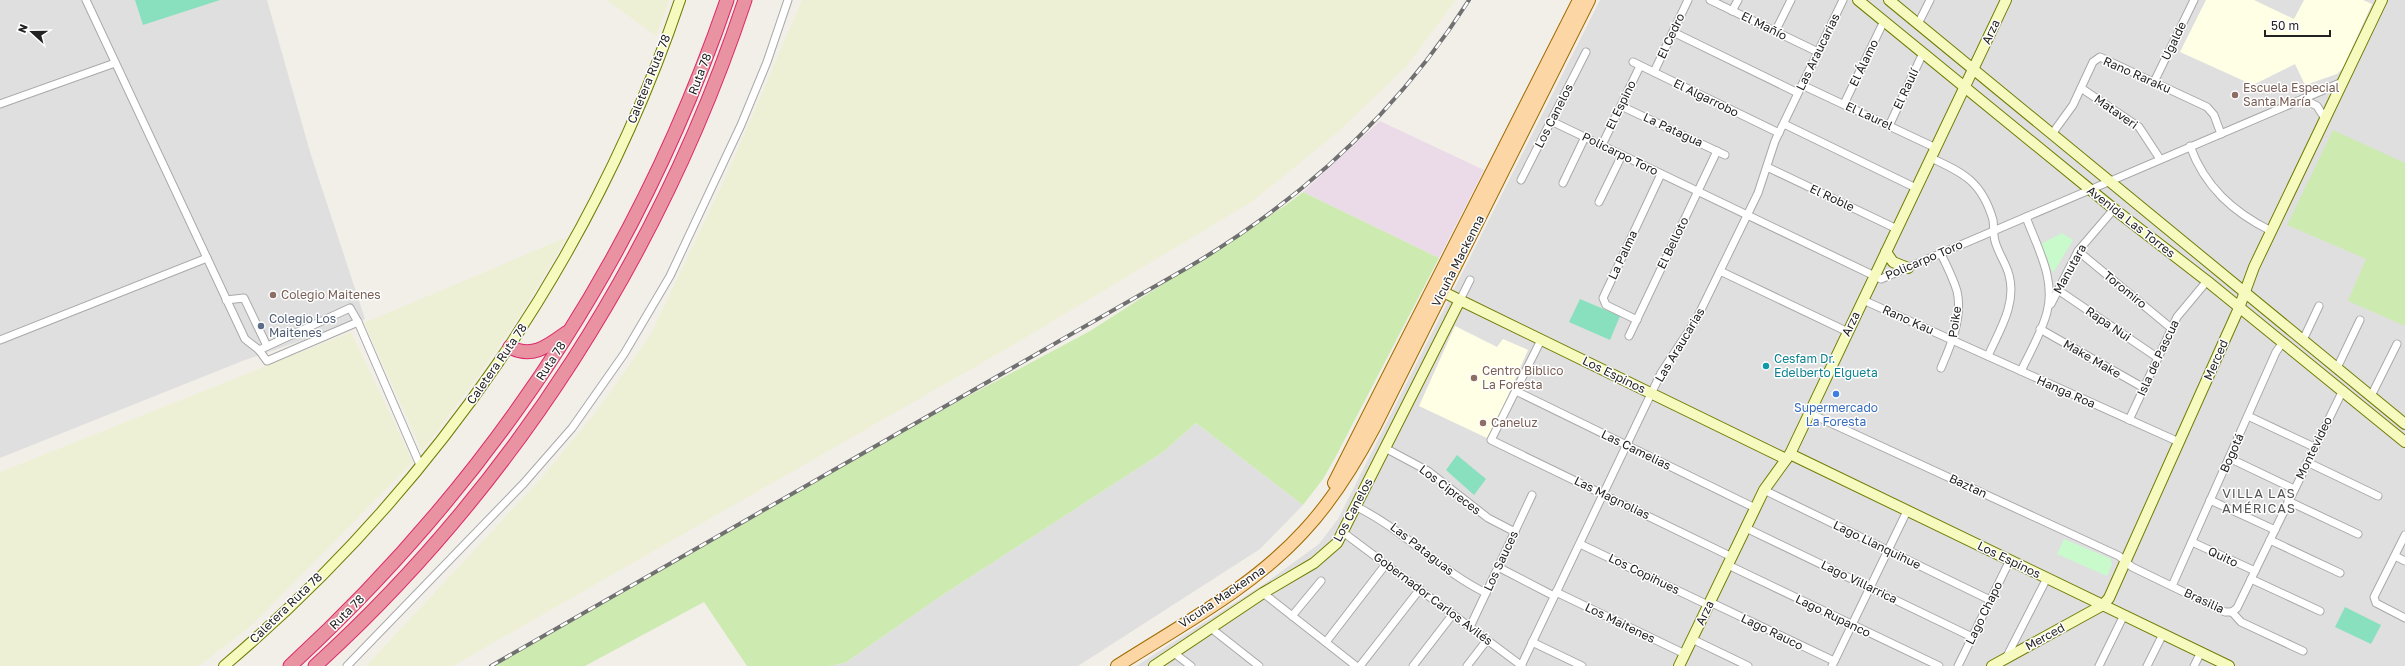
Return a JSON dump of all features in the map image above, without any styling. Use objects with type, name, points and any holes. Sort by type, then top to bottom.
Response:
[{"type":"highway","name":"Ruta 78","points":[[290,666],[363,596],[444,507],[510,421],[574,326],[615,256],[662,163],[693,92],[727,0]]},
{"type":"highway","name":"Ruta 78","points":[[315,666],[384,599],[460,514],[515,444],[571,363],[618,285],[666,195],[713,90],[745,0]]},
{"type":"highway","points":[[510,347],[526,353],[541,350],[574,326]]},
{"type":"main road","name":"Vicuña Mackenna","points":[[1117,666],[1254,576],[1292,543],[1317,516],[1342,482],[1365,445],[1438,289],[1579,0]]},
{"type":"main road","name":"Vicuña Mackenna","points":[[1438,289],[1589,0]]},
{"type":"street","points":[[86,0],[245,339],[259,350],[267,361],[358,322]]},
{"type":"street","name":"Caletera Ruta 78","points":[[224,666],[274,620],[333,562],[420,465],[461,415],[510,347],[558,269],[596,197],[635,116],[680,0]]},
{"type":"street","points":[[347,666],[524,483],[572,428],[624,354],[670,276],[741,125],[765,68],[788,0]]},
{"type":"street","name":"El Cedro","points":[[1654,72],[1688,0]]},
{"type":"street","name":"El Mañío","points":[[1710,0],[1818,52]]},
{"type":"street","points":[[1732,11],[1738,0]]},
{"type":"street","points":[[1775,32],[1791,0]]},
{"type":"street","name":"Las Araucarias","points":[[1522,666],[1532,642],[1666,365],[1696,320],[1747,216],[1758,193],[1779,133],[1843,0]]},
{"type":"street","name":"Avenida Las Torres","points":[[1858,0],[2089,189],[2207,281],[2343,390],[2405,442]]},
{"type":"street","name":"Avenida Las Torres","points":[[1889,0],[2405,424]]},
{"type":"street","points":[[1918,24],[1930,0]]},
{"type":"street","name":"Arza","points":[[1679,666],[1764,490],[1788,456],[2006,0]]},
{"type":"street","name":"Ugalde","points":[[2154,82],[2194,0]]},
{"type":"street","name":"Merced","points":[[1992,666],[2103,605],[2111,595],[2239,308],[2271,231],[2340,83],[2358,53],[2382,0]]},
{"type":"street","name":"El Álamo","points":[[1844,104],[1884,22]]},
{"type":"street","points":[[1673,32],[1798,93]]},
{"type":"street","name":"Los Canelos","points":[[1521,180],[1586,52]]},
{"type":"street","name":"El Raulí","points":[[1889,126],[1923,53]]},
{"type":"street","name":"Rano Raraku","points":[[2052,134],[2071,109],[2093,62],[2100,57],[2210,110],[2221,134]]},
{"type":"street","name":"El Algarrobo","points":[[1633,62],[1779,133]]},
{"type":"street","points":[[0,104],[115,63]]},
{"type":"street","name":"El Espino","points":[[1602,145],[1640,66]]},
{"type":"street","name":"Policarpo Toro","points":[[1551,121],[1874,277],[1886,278],[2109,180],[2340,83]]},
{"type":"street","name":"El Laurel","points":[[1802,85],[1936,148]]},
{"type":"street","name":"Mataveri","points":[[2081,88],[2139,127],[2160,159]]},
{"type":"street","points":[[2303,99],[2317,106],[2324,117]]},
{"type":"street","name":"La Patagua","points":[[1621,106],[1725,155]]},
{"type":"street","points":[[1784,124],[1916,188]]},
{"type":"street","points":[[1563,183],[1585,137]]},
{"type":"street","points":[[2190,146],[2204,176],[2220,196],[2241,215],[2271,231]]},
{"type":"street","name":"El Belloto","points":[[1629,336],[1717,151]]},
{"type":"street","points":[[1599,202],[1622,155]]},
{"type":"street","points":[[1931,158],[1963,173],[1976,185],[1993,220],[1995,242],[2008,273],[2011,292],[2008,311],[1988,356]]},
{"type":"street","name":"El Roble","points":[[1767,167],[1897,229]]},
{"type":"street","name":"La Palma","points":[[1637,320],[1606,305],[1603,298],[1661,174]]},
{"type":"street","name":"Manutara","points":[[2021,371],[2058,290],[2078,251],[2114,209]]},
{"type":"street","name":"Manutara","points":[[2026,217],[2048,275],[2050,292],[2047,314]]},
{"type":"street","name":"Toromiro","points":[[2078,251],[2171,328]]},
{"type":"street","points":[[1886,252],[1893,262],[1908,268]]},
{"type":"street","name":"Poike","points":[[1941,254],[1954,284],[1958,299],[1953,340],[1941,368]]},
{"type":"street","points":[[0,340],[207,258]]},
{"type":"street","points":[[1720,271],[1848,332]]},
{"type":"street","name":"Los Canelos","points":[[1154,666],[1212,629],[1263,593],[1323,557],[1344,533],[1470,280]]},
{"type":"street","name":"Isla de Pascua","points":[[2129,420],[2171,328],[2182,310],[2207,281]]},
{"type":"street","name":"Los Espinos","points":[[1438,289],[1652,393],[1907,511],[2229,666]]},
{"type":"street","name":"Rapa Nui","points":[[2058,290],[2158,358]]},
{"type":"street","points":[[226,300],[244,298],[267,346]]},
{"type":"street","name":"Rano Kau","points":[[1863,300],[1953,340]]},
{"type":"street","points":[[2304,340],[2319,306]]},
{"type":"street","points":[[259,350],[350,308],[358,322],[420,465]]},
{"type":"street","points":[[2337,368],[2360,320]]},
{"type":"street","name":"Make Make","points":[[2040,329],[2144,388]]},
{"type":"street","points":[[1516,392],[1541,340]]},
{"type":"street","name":"Hanga Roa","points":[[1953,340],[2179,442]]},
{"type":"street","name":"Bogotá","points":[[2172,586],[2276,352],[2283,342]]},
{"type":"street","points":[[2372,396],[2397,344]]},
{"type":"street","name":"Montevideo","points":[[2232,612],[2237,608],[2343,390]]},
{"type":"street","name":"Las Magnolias","points":[[1516,392],[1491,440],[1603,494],[1730,561]]},
{"type":"street","name":"Las Camelias","points":[[1516,392],[1756,508]]},
{"type":"street","name":"Baztan","points":[[1809,413],[2119,556],[2126,562]]},
{"type":"street","points":[[2248,416],[2314,447]]},
{"type":"street","name":"Los Cipreces","points":[[1385,448],[1428,471],[1488,518],[1514,532]]},
{"type":"street","points":[[2229,458],[2294,489]]},
{"type":"street","points":[[2307,462],[2378,496]]},
{"type":"street","name":"Lago Llanquihue","points":[[1764,490],[1990,600]]},
{"type":"street","name":"Los Sauces","points":[[1470,627],[1532,495]]},
{"type":"street","points":[[2210,500],[2274,530]]},
{"type":"street","points":[[2288,501],[2358,534]]},
{"type":"street","name":"Las Pataguas","points":[[1357,507],[1391,525],[1458,578],[1486,593]]},
{"type":"street","points":[[1833,664],[1907,511]]},
{"type":"street","name":"Lago Villarrica","points":[[1746,528],[1972,637]]},
{"type":"street","name":"Gobernador Carlos Avilés","points":[[1344,533],[1522,666]]},
{"type":"street","points":[[2405,535],[2374,597],[2375,602],[2405,618]]},
{"type":"street","points":[[2270,540],[2340,573]]},
{"type":"street","name":"Quito","points":[[2192,542],[2254,572]]},
{"type":"street","name":"Los Copihues","points":[[1580,544],[1709,604]]},
{"type":"street","points":[[2394,556],[2405,562]]},
{"type":"street","name":"Lago Chapo","points":[[1958,666],[2010,560]]},
{"type":"street","name":"Lago Rupanco","points":[[1730,561],[1852,625],[1938,666]]},
{"type":"street","name":"Brasilia","points":[[2126,562],[2225,612],[2232,612],[2241,622],[2303,651]]},
{"type":"street","points":[[1326,642],[1386,564]]},
{"type":"street","points":[[1498,567],[1555,594]]},
{"type":"street","points":[[2006,658],[2047,578]]},
{"type":"street","points":[[2251,579],[2320,611]]},
{"type":"street","points":[[1292,616],[1321,581]]},
{"type":"street","points":[[1360,666],[1420,589]]},
{"type":"street","points":[[1263,593],[1356,666]]},
{"type":"street","name":"Los Maitenes","points":[[1555,594],[1685,654]]},
{"type":"street","name":"Lago Rauco","points":[[1709,604],[1833,664]]},
{"type":"street","points":[[1413,666],[1453,614]]},
{"type":"street","points":[[2099,666],[2124,615]]},
{"type":"street","points":[[1212,629],[1259,666]]},
{"type":"street","points":[[2148,666],[2163,634]]},
{"type":"street","points":[[1692,639],[1748,666]]},
{"type":"street","points":[[1467,666],[1487,640]]},
{"type":"street","points":[[1532,642],[1582,666]]},
{"type":"street","points":[[2194,666],[2201,652]]},
{"type":"street","points":[[1174,653],[1191,666]]},
{"type":"street","points":[[1342,666],[1347,659]]},
{"type":"shaded area","points":[[0,0],[267,0],[310,152],[365,319],[245,360],[0,458]]},
{"type":"shaded area","points":[[607,0],[669,0],[656,36]]},
{"type":"shaded area","points":[[802,0],[1456,0],[1406,67],[1339,131],[1253,201],[1013,345],[453,666],[366,666],[538,482],[596,412],[651,334],[727,174]]},
{"type":"shaded area","points":[[1600,0],[2405,0],[2405,666],[1136,666],[1267,582],[1319,544],[1338,519]]},
{"type":"shaded area","points":[[2206,0],[2254,0],[2294,19],[2304,0],[2363,0],[2372,4],[2343,68],[2337,74],[2305,85],[2295,64],[2253,85],[2180,52]]},
{"type":"shaded area","points":[[1380,121],[1484,170],[1439,258],[1303,192]]},
{"type":"shaded area","points":[[567,237],[520,316],[475,381],[422,451],[364,323]]},
{"type":"shaded area","name":"Centro Biblico La Foresta","points":[[1455,326],[1497,347],[1503,339],[1528,350],[1489,439],[1419,406]]},
{"type":"shaded area","points":[[351,332],[413,462],[253,624],[199,666],[0,666],[0,472]]},
{"type":"shaded area","points":[[1196,423],[1303,505],[1260,549],[1078,666],[829,666],[845,663],[938,598],[1163,452]]},
{"type":"green space","points":[[135,0],[220,0],[143,25]]},
{"type":"green space","points":[[2333,130],[2405,163],[2405,326],[2348,301],[2366,259],[2287,225]]},
{"type":"green space","points":[[1303,192],[1439,258],[1335,458],[1323,479],[1303,505],[1196,423],[1163,452],[938,598],[845,663],[829,666],[747,666],[704,602],[585,666],[489,666],[955,403],[1090,331],[1286,205]]},
{"type":"green space","points":[[2062,233],[2073,240],[2053,273],[2041,244]]},
{"type":"green space","points":[[1580,299],[1620,316],[1610,340],[1569,322]]},
{"type":"green space","points":[[1457,455],[1486,479],[1474,495],[1446,470]]},
{"type":"green space","points":[[2064,539],[2111,559],[2112,565],[2107,576],[2057,554]]},
{"type":"green space","points":[[2345,607],[2381,625],[2371,644],[2335,627]]},
{"type":"railway","points":[[491,666],[1187,268],[1229,242],[1269,214],[1308,183],[1344,151],[1379,116],[1411,80],[1441,41],[1469,0]]},
{"type":"place","name":"Escuela Especial Santa María","points":[[2235,95]]},
{"type":"place","name":"Colegio Maitenes","points":[[273,295]]},
{"type":"place","name":"Colegio Los Maitenes","points":[[261,326]]},
{"type":"place","name":"Cesfam Dr. Edelberto Elgueta","points":[[1766,366]]},
{"type":"place","name":"Centro Biblico La Foresta","points":[[1474,378]]},
{"type":"place","name":"Supermercado La Foresta","points":[[1836,394]]},
{"type":"place","name":"Caneluz","points":[[1483,423]]},
{"type":"district","name":"VILLA LAS AMÉRICAS","points":[[2259,500]]}]
